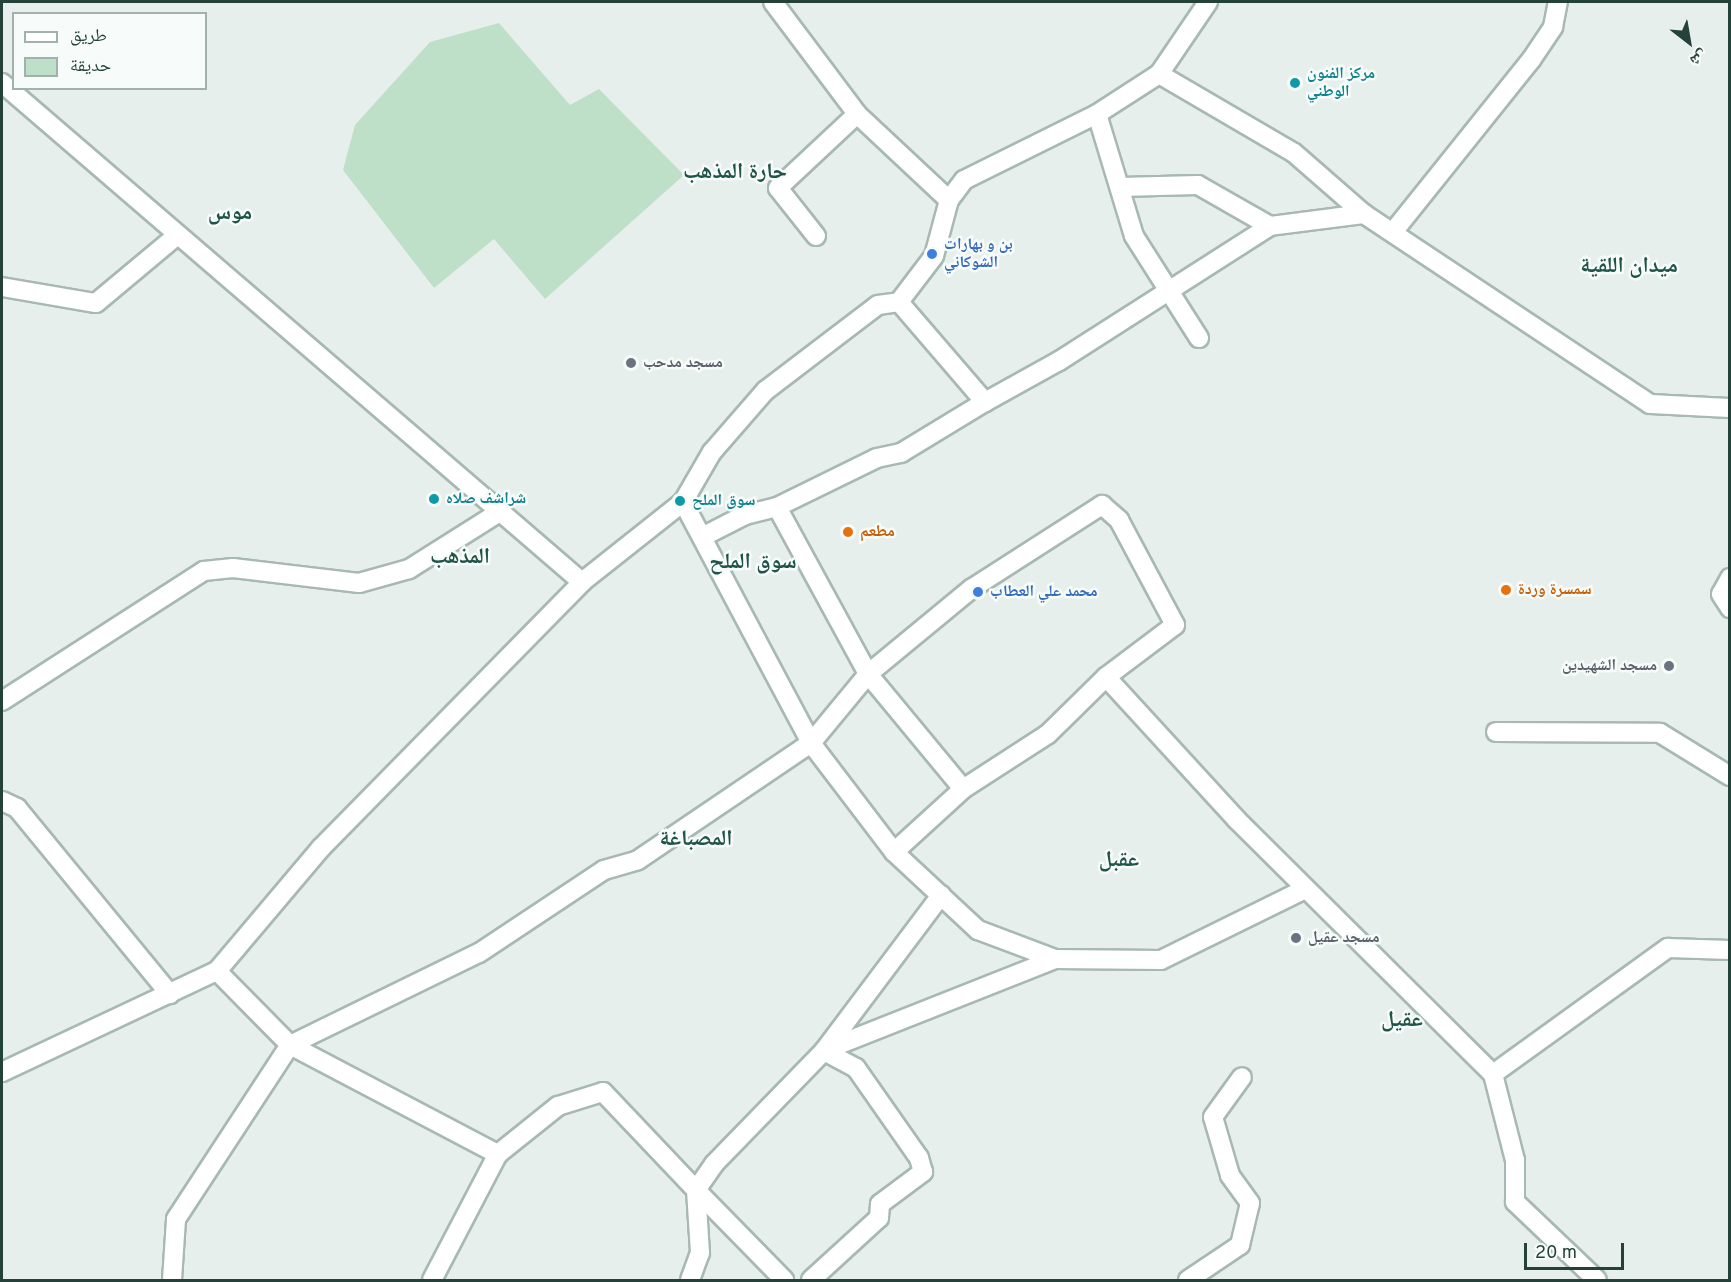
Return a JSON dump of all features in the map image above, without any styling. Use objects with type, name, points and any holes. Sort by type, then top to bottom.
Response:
[{"type":"street","points":[[773,2],[857,114],[949,200]]},
{"type":"street","points":[[2,1072],[217,971],[321,848],[582,582],[682,502],[712,452],[765,391],[878,305],[899,302],[934,256],[949,200],[964,180],[1097,114],[1159,74],[1208,2]]},
{"type":"street","points":[[1393,232],[1531,60],[1553,27],[1558,2]]},
{"type":"street","points":[[1159,74],[1294,153],[1364,214],[1650,404],[1730,408]]},
{"type":"street","points":[[2,83],[176,236],[582,582]]},
{"type":"street","points":[[816,236],[778,188],[857,114]]},
{"type":"street","points":[[1097,114],[1134,236],[1199,338]]},
{"type":"street","points":[[1120,187],[1198,185],[1270,226]]},
{"type":"street","points":[[702,537],[745,514],[777,507],[877,458],[901,453],[985,402],[1059,361],[1168,289],[1270,226],[1364,214]]},
{"type":"street","points":[[2,287],[96,303],[176,236]]},
{"type":"street","points":[[899,302],[985,402]]},
{"type":"street","points":[[682,502],[810,743],[894,852],[978,930],[1055,958],[1161,960],[1305,889]]},
{"type":"street","points":[[172,1281],[176,1219],[290,1045],[479,953],[604,870],[638,860],[810,743],[867,674],[971,589],[1102,505],[1119,520],[1175,625],[1106,677],[1048,734],[963,789],[894,852]]},
{"type":"street","points":[[777,507],[867,674],[963,789]]},
{"type":"street","points":[[2,701],[204,571],[233,568],[359,583],[408,569],[501,511]]},
{"type":"street","points":[[1730,578],[1721,594],[1730,608]]},
{"type":"street","points":[[1106,677],[1305,889],[1493,1074],[1515,1160],[1515,1202],[1597,1281]]},
{"type":"street","points":[[1496,732],[1660,733],[1730,776]]},
{"type":"street","points":[[2,801],[17,808],[170,994]]},
{"type":"street","points":[[690,1281],[700,1253],[696,1190],[714,1164],[824,1051],[941,895]]},
{"type":"street","points":[[1493,1074],[1668,948],[1730,950]]},
{"type":"street","points":[[824,1051],[1055,958]]},
{"type":"street","points":[[217,971],[290,1045],[498,1154]]},
{"type":"street","points":[[811,1281],[879,1218],[880,1204],[923,1172],[919,1158],[856,1068],[824,1051]]},
{"type":"street","points":[[1188,1281],[1240,1245],[1250,1203],[1230,1175],[1213,1117],[1242,1077]]},
{"type":"street","points":[[432,1281],[498,1154],[558,1106],[603,1092],[784,1281]]},
{"type":"green space","points":[[499,23],[570,105],[599,89],[684,175],[545,299],[494,239],[434,288],[343,170],[355,125],[430,42]]},
{"type":"place","name":"مركز الفنون الوطني","points":[[1295,83]]},
{"type":"place","name":"بن و بهارات الشوكاني","points":[[932,254]]},
{"type":"place","name":"مسجد مدحب","points":[[631,363]]},
{"type":"place","name":"شراشف صلاه","points":[[434,499]]},
{"type":"place","name":"سوق الملح","points":[[680,501]]},
{"type":"place","name":"مطعم","points":[[848,532]]},
{"type":"place","name":"سمسرة وردة","points":[[1506,590]]},
{"type":"place","name":"محمد علي العطاب","points":[[978,592]]},
{"type":"place","name":"مسجد الشهيدين","points":[[1669,666]]},
{"type":"place","name":"مسجد عقيل","points":[[1296,938]]},
{"type":"district","name":"حارة المذهب","points":[[735,173]]},
{"type":"district","name":"موس","points":[[230,214]]},
{"type":"district","name":"ميدان اللقية","points":[[1629,267]]},
{"type":"district","name":"المذهب","points":[[460,558]]},
{"type":"district","name":"سوق الملح","points":[[753,563]]},
{"type":"district","name":"المصباغة","points":[[696,840]]},
{"type":"district","name":"عقبل","points":[[1119,861]]},
{"type":"district","name":"عقيل","points":[[1402,1021]]}]
